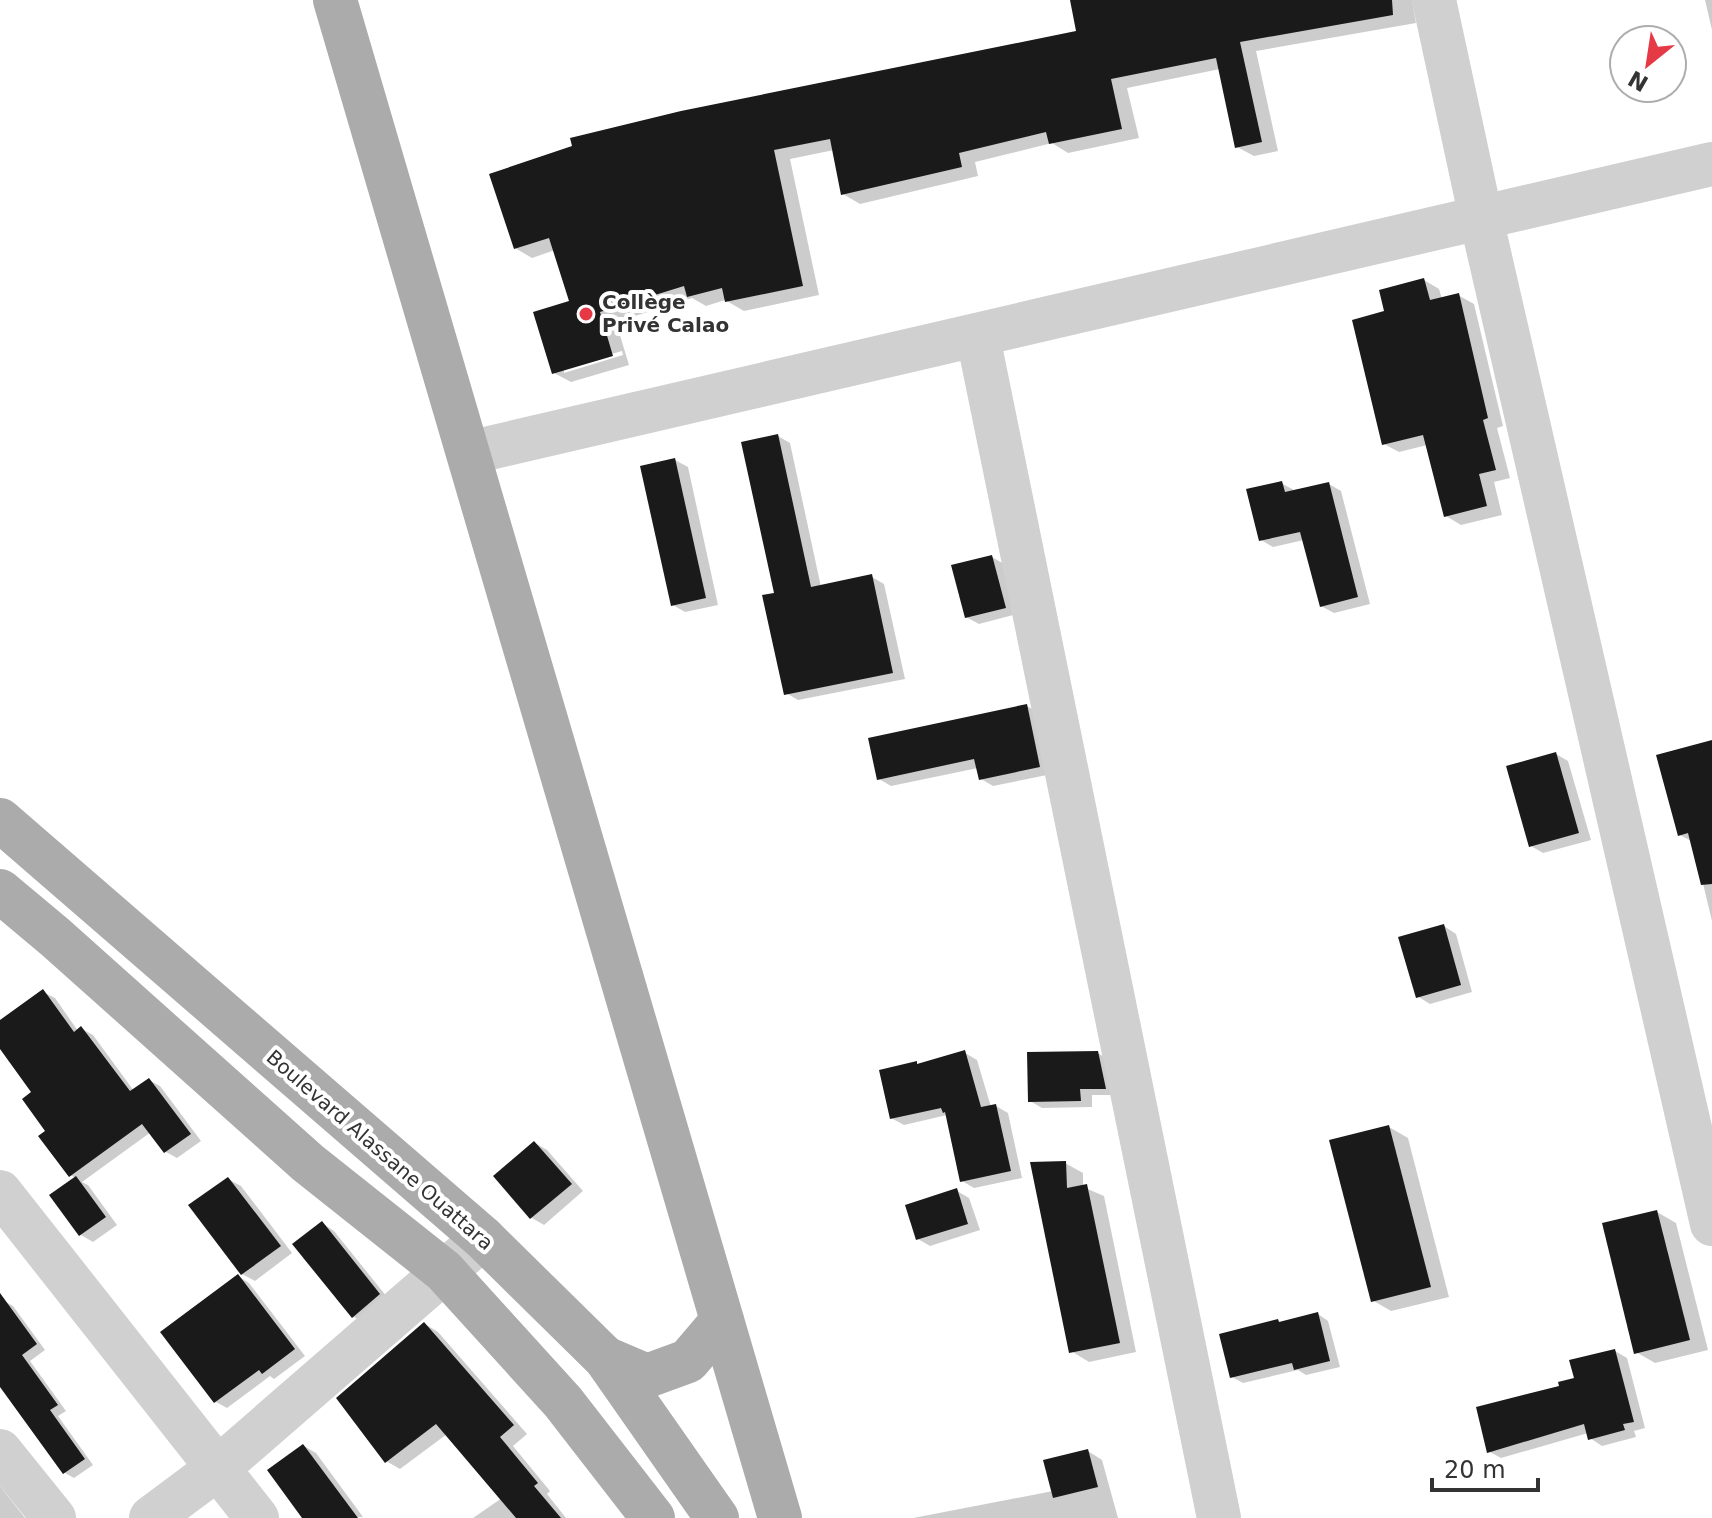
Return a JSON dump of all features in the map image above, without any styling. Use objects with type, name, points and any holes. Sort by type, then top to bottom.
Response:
[{"type":"main road","points":[[335,0],[780,1518]]},
{"type":"main road","name":"Boulevard Alassane Ouattara","points":[[0,820],[483,1238],[605,1358],[717,1518]]},
{"type":"main road","points":[[0,891],[308,1163],[444,1271],[563,1402],[653,1518]]},
{"type":"main road","points":[[605,1358],[647,1376],[688,1361],[722,1321]]},
{"type":"street","points":[[1434,0],[1481,218],[1712,1224]]},
{"type":"street","points":[[468,453],[978,337],[1712,164]]},
{"type":"street","points":[[978,337],[1219,1518]]},
{"type":"street","points":[[0,1192],[257,1518]]},
{"type":"street","points":[[151,1518],[218,1468],[483,1238]]},
{"type":"street","points":[[0,1451],[54,1518]]},
{"type":"building","points":[[1070,0],[1392,0],[1393,15],[1240,42],[1262,142],[1235,148],[1216,58],[1111,79],[1122,129],[1049,144],[1046,132],[959,153],[962,167],[841,195],[830,139],[774,150],[803,286],[725,302],[722,288],[687,297],[684,286],[600,312],[613,356],[552,374],[533,312],[569,301],[549,238],[514,249],[489,174],[572,146],[570,138],[681,111],[1076,31]]},
{"type":"building","points":[[1424,278],[1430,300],[1459,293],[1488,418],[1483,420],[1496,470],[1479,474],[1487,506],[1444,517],[1423,435],[1382,445],[1352,320],[1384,311],[1379,290]]},
{"type":"building","points":[[778,434],[811,587],[872,574],[893,673],[784,695],[762,595],[774,593],[741,442]]},
{"type":"building","points":[[675,458],[706,598],[671,606],[640,466]]},
{"type":"building","points":[[1282,481],[1285,492],[1329,482],[1358,597],[1320,607],[1300,532],[1259,541],[1246,489]]},
{"type":"building","points":[[992,555],[1006,608],[965,618],[951,565]]},
{"type":"building","points":[[1027,704],[1040,767],[979,780],[974,759],[877,780],[868,738]]},
{"type":"building","points":[[1712,740],[1712,884],[1701,885],[1688,833],[1678,836],[1656,755]]},
{"type":"building","points":[[1556,752],[1579,833],[1529,847],[1506,766]]},
{"type":"building","points":[[1444,924],[1461,985],[1416,998],[1398,937]]},
{"type":"building","points":[[43,989],[74,1032],[81,1026],[130,1091],[149,1078],[191,1134],[164,1153],[142,1124],[69,1177],[38,1136],[45,1131],[22,1099],[31,1092],[0,1049],[0,1020]]},
{"type":"building","points":[[965,1050],[981,1107],[996,1104],[1011,1171],[960,1182],[945,1112],[941,1108],[890,1119],[879,1070],[917,1061],[917,1064]]},
{"type":"building","points":[[1098,1051],[1106,1089],[1080,1089],[1081,1101],[1028,1102],[1027,1052]]},
{"type":"building","points":[[1389,1125],[1431,1287],[1371,1302],[1329,1140]]},
{"type":"building","points":[[534,1141],[572,1184],[530,1219],[493,1176]]},
{"type":"building","points":[[1066,1161],[1067,1188],[1087,1184],[1120,1343],[1069,1353],[1030,1162]]},
{"type":"building","points":[[76,1176],[106,1217],[79,1236],[49,1195]]},
{"type":"building","points":[[228,1177],[281,1246],[241,1275],[188,1205]]},
{"type":"building","points":[[957,1188],[968,1224],[916,1240],[905,1205]]},
{"type":"building","points":[[1657,1210],[1690,1340],[1634,1354],[1602,1223]]},
{"type":"building","points":[[322,1221],[380,1294],[352,1318],[292,1244]]},
{"type":"building","points":[[238,1274],[295,1349],[262,1374],[259,1370],[214,1403],[160,1332]]},
{"type":"building","points":[[0,1293],[37,1344],[22,1355],[58,1405],[50,1410],[85,1459],[63,1474],[0,1387]]},
{"type":"building","points":[[1318,1312],[1330,1361],[1294,1370],[1292,1363],[1230,1378],[1219,1334]]},
{"type":"building","points":[[424,1322],[514,1425],[500,1437],[538,1483],[534,1486],[561,1518],[516,1518],[436,1424],[385,1463],[336,1398]]},
{"type":"building","points":[[1615,1349],[1634,1422],[1623,1424],[1625,1430],[1588,1440],[1584,1424],[1487,1453],[1476,1407],[1559,1386],[1558,1382],[1574,1378],[1569,1360]]},
{"type":"building","points":[[303,1444],[358,1518],[302,1518],[267,1470]]},
{"type":"building","points":[[1088,1449],[1098,1487],[1053,1498],[1043,1460]]},
{"type":"place","name":"Collège Privé Calao","points":[[586,314]]}]
